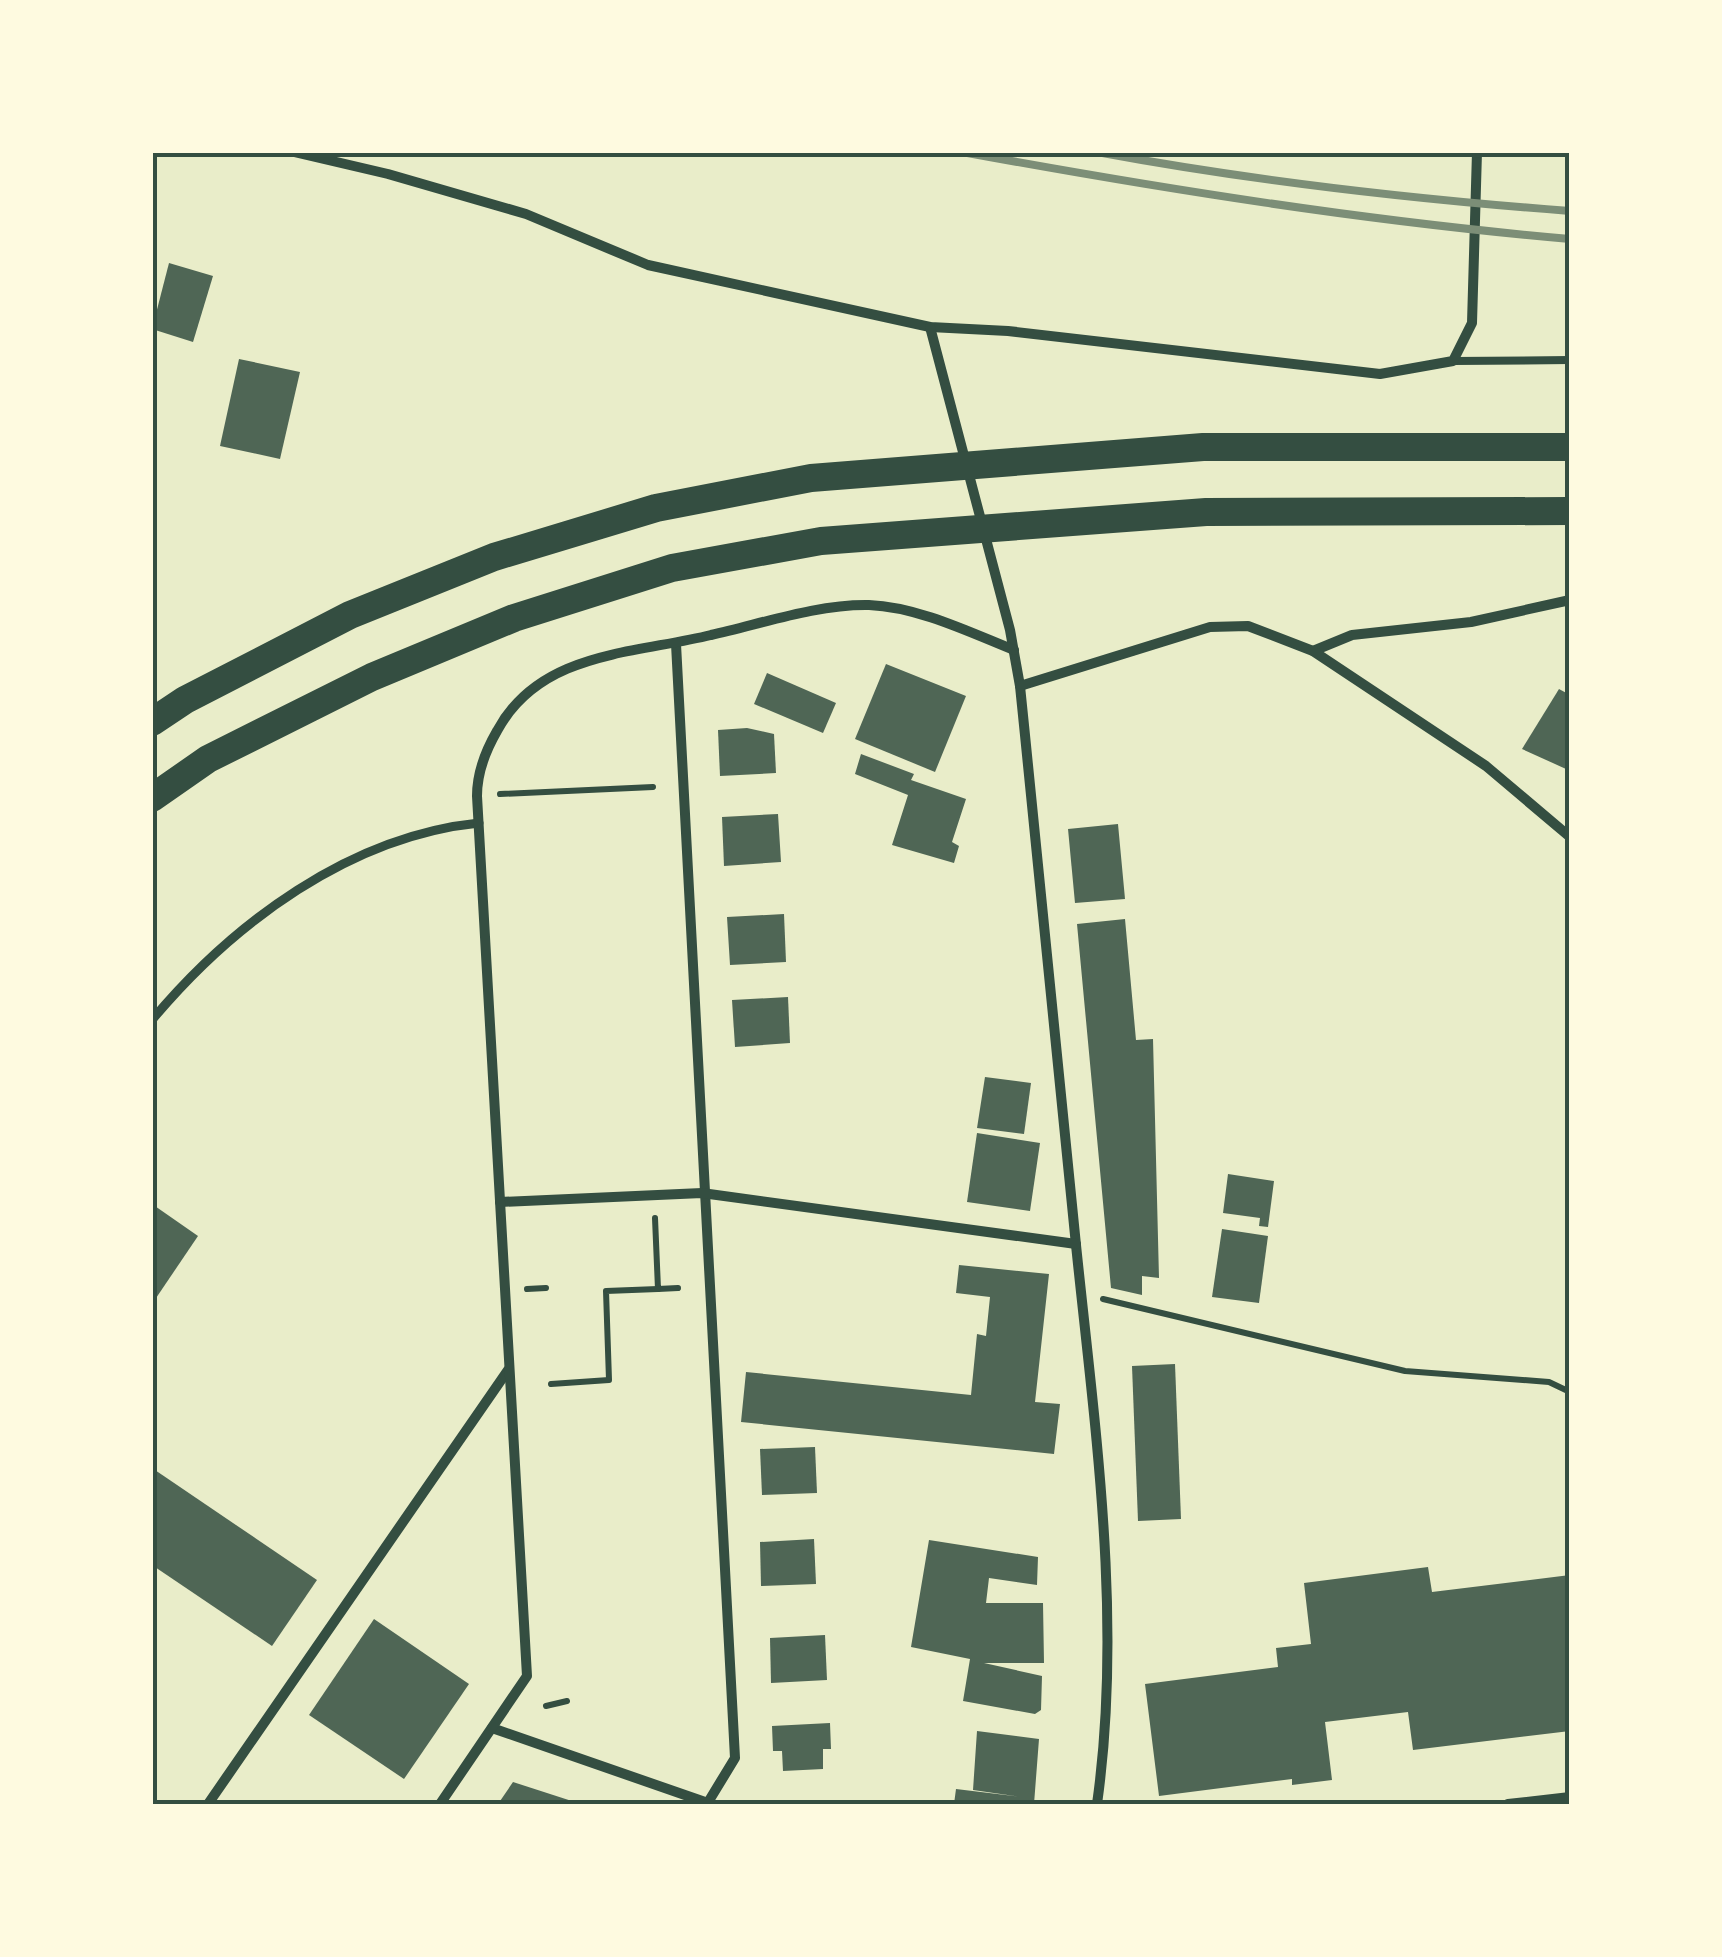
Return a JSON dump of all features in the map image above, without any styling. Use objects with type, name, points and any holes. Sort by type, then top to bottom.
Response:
[{"type":"highway","points":[[152,722],[185,700],[350,615],[494,558],[656,508],[811,478],[1204,448],[1570,447]]},
{"type":"highway","points":[[152,798],[208,759],[372,678],[514,618],[672,568],[822,541],[1206,512],[1570,511]]},
{"type":"street","points":[[294,152],[388,174],[526,214],[648,265],[930,326],[1008,331],[1380,374],[1453,360],[1472,322],[1477,152]]},
{"type":"street","points":[[930,326],[1010,630],[1020,686],[1101,1510],[1106,1739],[1097,1804]]},
{"type":"street","points":[[1313,651],[1352,635],[1471,622],[1570,600]]},
{"type":"street","points":[[440,1804],[527,1676],[477,782],[503,719],[541,680],[608,654],[676,644],[821,610],[873,605],[929,618],[1014,650]]},
{"type":"street","points":[[1020,686],[1210,627],[1248,626],[1313,651],[1486,766],[1570,837]]},
{"type":"street","points":[[492,1728],[708,1804],[735,1758],[702,1193],[676,644]]},
{"type":"street","points":[[152,1020],[200,967],[242,930],[317,880],[386,844],[444,826],[479,823]]},
{"type":"street","points":[[500,1202],[702,1193],[1076,1244]]},
{"type":"street","points":[[208,1804],[508,1369]]},
{"type":"street","points":[[1508,1804],[1570,1797]]},
{"type":"lane","points":[[1453,360],[1570,360]]},
{"type":"path","points":[[497,794],[653,787]]},
{"type":"path","points":[[655,1230],[658,1288]]},
{"type":"path","points":[[526,1289],[546,1288]]},
{"type":"path","points":[[551,1384],[608,1380],[606,1292],[678,1288]]},
{"type":"path","points":[[1082,1295],[1194,1318],[1405,1371],[1550,1382],[1570,1392]]},
{"type":"path","points":[[546,1706],[567,1701]]},
{"type":"building","points":[[169,263],[213,276],[193,342],[152,329]]},
{"type":"building","points":[[239,359],[300,372],[280,459],[220,446]]},
{"type":"building","points":[[886,664],[966,696],[935,772],[855,739]]},
{"type":"building","points":[[767,673],[836,703],[823,733],[754,704]]},
{"type":"building","points":[[1559,689],[1570,695],[1566,769],[1522,749]]},
{"type":"building","points":[[747,728],[774,734],[776,773],[720,776],[718,730]]},
{"type":"building","points":[[861,754],[914,774],[911,780],[966,799],[952,842],[959,846],[954,863],[892,845],[908,795],[855,774]]},
{"type":"building","points":[[778,814],[781,862],[724,866],[722,817]]},
{"type":"building","points":[[1118,824],[1125,899],[1075,903],[1068,829]]},
{"type":"building","points":[[784,914],[786,962],[730,965],[727,917]]},
{"type":"building","points":[[1125,919],[1136,1040],[1153,1039],[1159,1278],[1142,1276],[1142,1295],[1111,1288],[1077,924]]},
{"type":"building","points":[[788,997],[790,1043],[735,1047],[732,1000]]},
{"type":"building","points":[[985,1077],[1031,1083],[1024,1134],[977,1128]]},
{"type":"building","points":[[977,1133],[1040,1143],[1030,1211],[967,1202]]},
{"type":"building","points":[[1228,1174],[1274,1181],[1268,1227],[1259,1226],[1260,1218],[1223,1213]]},
{"type":"building","points":[[152,1204],[198,1236],[152,1304]]},
{"type":"building","points":[[1222,1229],[1268,1236],[1259,1303],[1212,1297]]},
{"type":"building","points":[[959,1265],[1049,1274],[1035,1402],[1060,1404],[1054,1454],[741,1422],[746,1372],[971,1395],[977,1334],[986,1336],[990,1297],[956,1293]]},
{"type":"building","points":[[1175,1364],[1181,1519],[1138,1521],[1132,1366]]},
{"type":"building","points":[[815,1447],[817,1493],[762,1495],[760,1449]]},
{"type":"building","points":[[152,1468],[317,1580],[272,1646],[152,1565]]},
{"type":"building","points":[[814,1539],[816,1584],[761,1586],[760,1542]]},
{"type":"building","points":[[929,1540],[1038,1557],[1037,1585],[989,1578],[986,1603],[1043,1603],[1044,1663],[984,1663],[1042,1676],[1041,1710],[1035,1714],[963,1701],[970,1659],[911,1647]]},
{"type":"building","points":[[1428,1567],[1432,1592],[1570,1575],[1570,1731],[1413,1750],[1408,1712],[1325,1722],[1332,1780],[1292,1785],[1292,1779],[1159,1796],[1145,1684],[1278,1667],[1276,1648],[1311,1644],[1304,1583]]},
{"type":"building","points":[[374,1619],[469,1684],[404,1779],[309,1715]]},
{"type":"building","points":[[825,1635],[827,1680],[771,1683],[770,1638]]},
{"type":"building","points":[[830,1723],[831,1749],[823,1749],[823,1769],[783,1771],[782,1751],[773,1751],[772,1726]]},
{"type":"building","points":[[977,1731],[1039,1739],[1034,1804],[954,1804],[956,1789],[1022,1797],[973,1790]]},
{"type":"building","points":[[513,1782],[581,1804],[498,1804]]},
{"type":"railway","points":[[962,152],[1265,203],[1570,239]]},
{"type":"railway","points":[[1097,152],[1332,188],[1570,211]]}]
